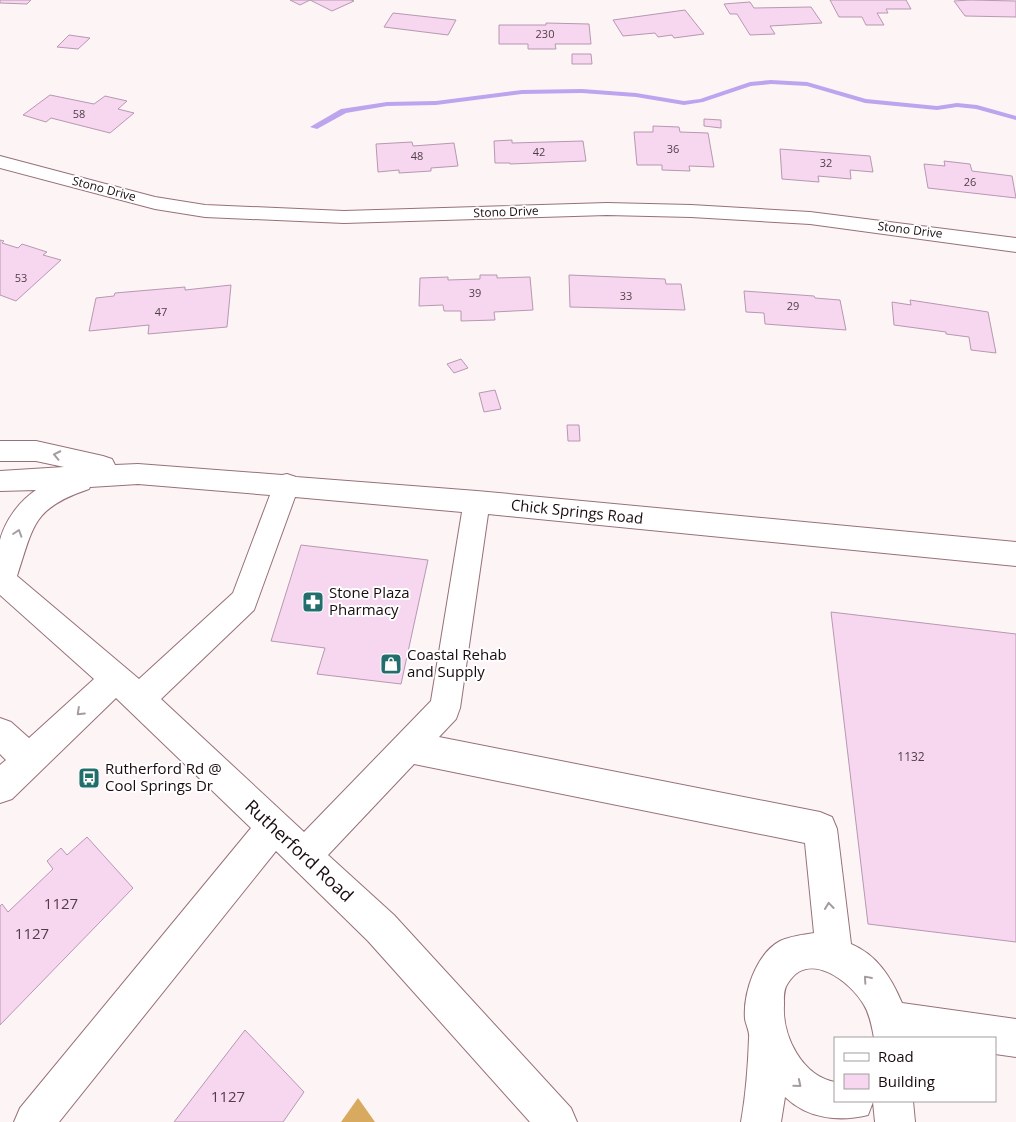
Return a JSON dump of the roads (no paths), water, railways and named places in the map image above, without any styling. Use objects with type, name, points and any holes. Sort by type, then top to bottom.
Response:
[{"type":"street","name":"Stono Drive","points":[[0,162],[155,203],[205,211],[344,217],[607,209],[691,211],[810,218],[1016,245]]},
{"type":"street","name":"Chick Springs Road","points":[[0,450],[36,451],[138,474]]},
{"type":"street","name":"Chick Springs Road","points":[[0,481],[138,474],[287,484],[1016,554]]},
{"type":"street","points":[[1,578],[22,521],[38,501],[68,484],[138,474]]},
{"type":"street","points":[[0,787],[29,760],[244,601],[287,484]]},
{"type":"street","points":[[304,856],[410,748],[446,708],[477,502]]},
{"type":"street","name":"Rutherford Road","points":[[1,578],[127,689],[381,928],[557,1122]]},
{"type":"street","points":[[0,733],[29,760]]},
{"type":"street","points":[[410,748],[820,829],[834,954]]},
{"type":"street","points":[[34,1122],[274,828]]},
{"type":"street","points":[[834,1102],[819,1099],[797,1085],[778,1064],[767,1038],[762,1015],[764,994],[771,975],[782,961],[798,952],[816,950],[834,954],[852,964],[868,979],[882,999],[892,1029],[1016,1038]]},
{"type":"street","points":[[762,1122],[766,1093],[767,1038]]},
{"type":"street","points":[[894,1102],[894,1122]]},
{"type":"waterway","points":[[314,127],[344,111],[387,104],[436,103],[522,92],[582,91],[636,95],[684,103],[701,101],[750,84],[771,82],[807,84],[865,101],[937,108],[957,105],[977,107],[1016,118]]},
{"type":"place","name":"Stone Plaza Pharmacy","points":[[313,602]]},
{"type":"place","name":"Coastal Rehab and Supply","points":[[391,664]]},
{"type":"place","name":"Rutherford Rd @ Cool Springs Dr","points":[[89,778]]}]
